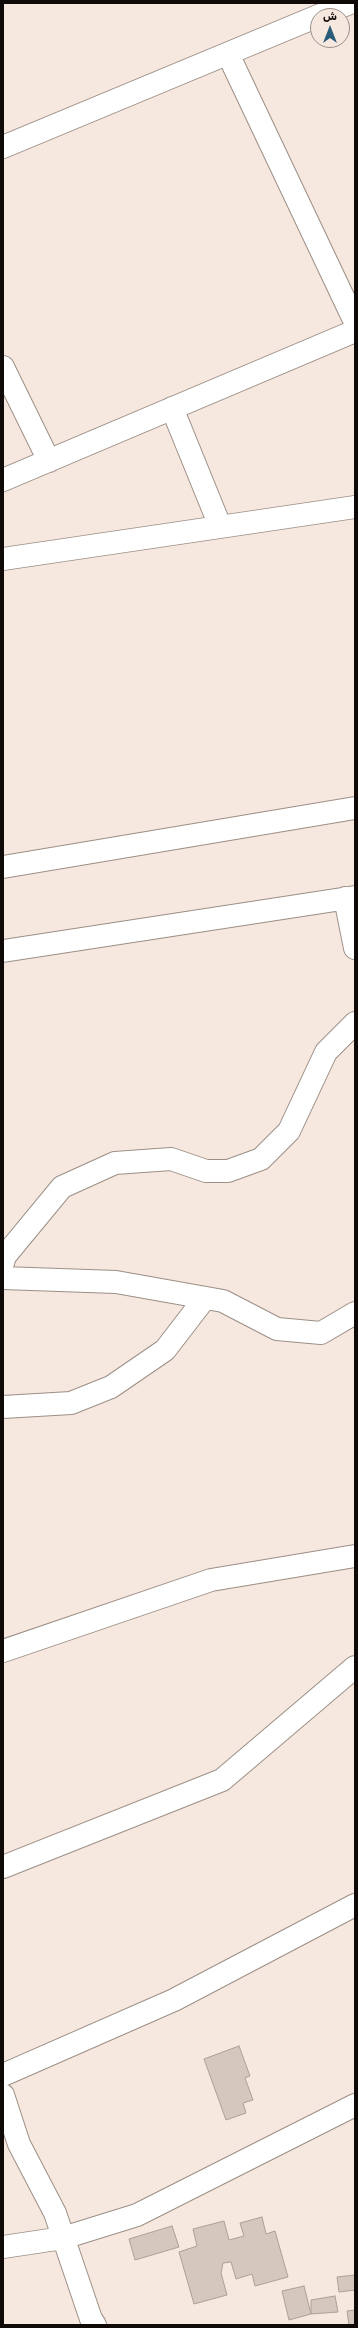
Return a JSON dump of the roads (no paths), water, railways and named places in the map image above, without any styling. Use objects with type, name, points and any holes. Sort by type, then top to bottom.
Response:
[{"type":"street","points":[[338,8],[350,3]]},
{"type":"street","points":[[3,147],[310,19]]},
{"type":"street","points":[[228,54],[355,322]]},
{"type":"street","points":[[3,480],[355,331]]},
{"type":"street","points":[[3,367],[49,461]]},
{"type":"street","points":[[172,408],[220,526]]},
{"type":"street","points":[[3,559],[355,507]]},
{"type":"street","points":[[3,867],[355,808]]},
{"type":"street","points":[[3,951],[350,897],[355,948]]},
{"type":"street","points":[[3,1263],[5,1256],[62,1186],[115,1163],[171,1159],[206,1170],[228,1170],[261,1159],[289,1131],[326,1052],[355,1023]]},
{"type":"street","points":[[3,1278],[116,1282],[223,1301],[277,1329],[321,1333],[355,1313]]},
{"type":"street","points":[[3,1407],[71,1403],[111,1388],[165,1350],[205,1298]]},
{"type":"street","points":[[3,1651],[210,1580],[355,1556]]},
{"type":"street","points":[[3,1867],[222,1780],[355,1667]]},
{"type":"street","points":[[3,2075],[174,2000],[355,1904]]},
{"type":"street","points":[[3,2095],[19,2144],[55,2213],[91,2319],[96,2325]]},
{"type":"street","points":[[3,2247],[63,2238],[137,2215],[355,2105]]}]
